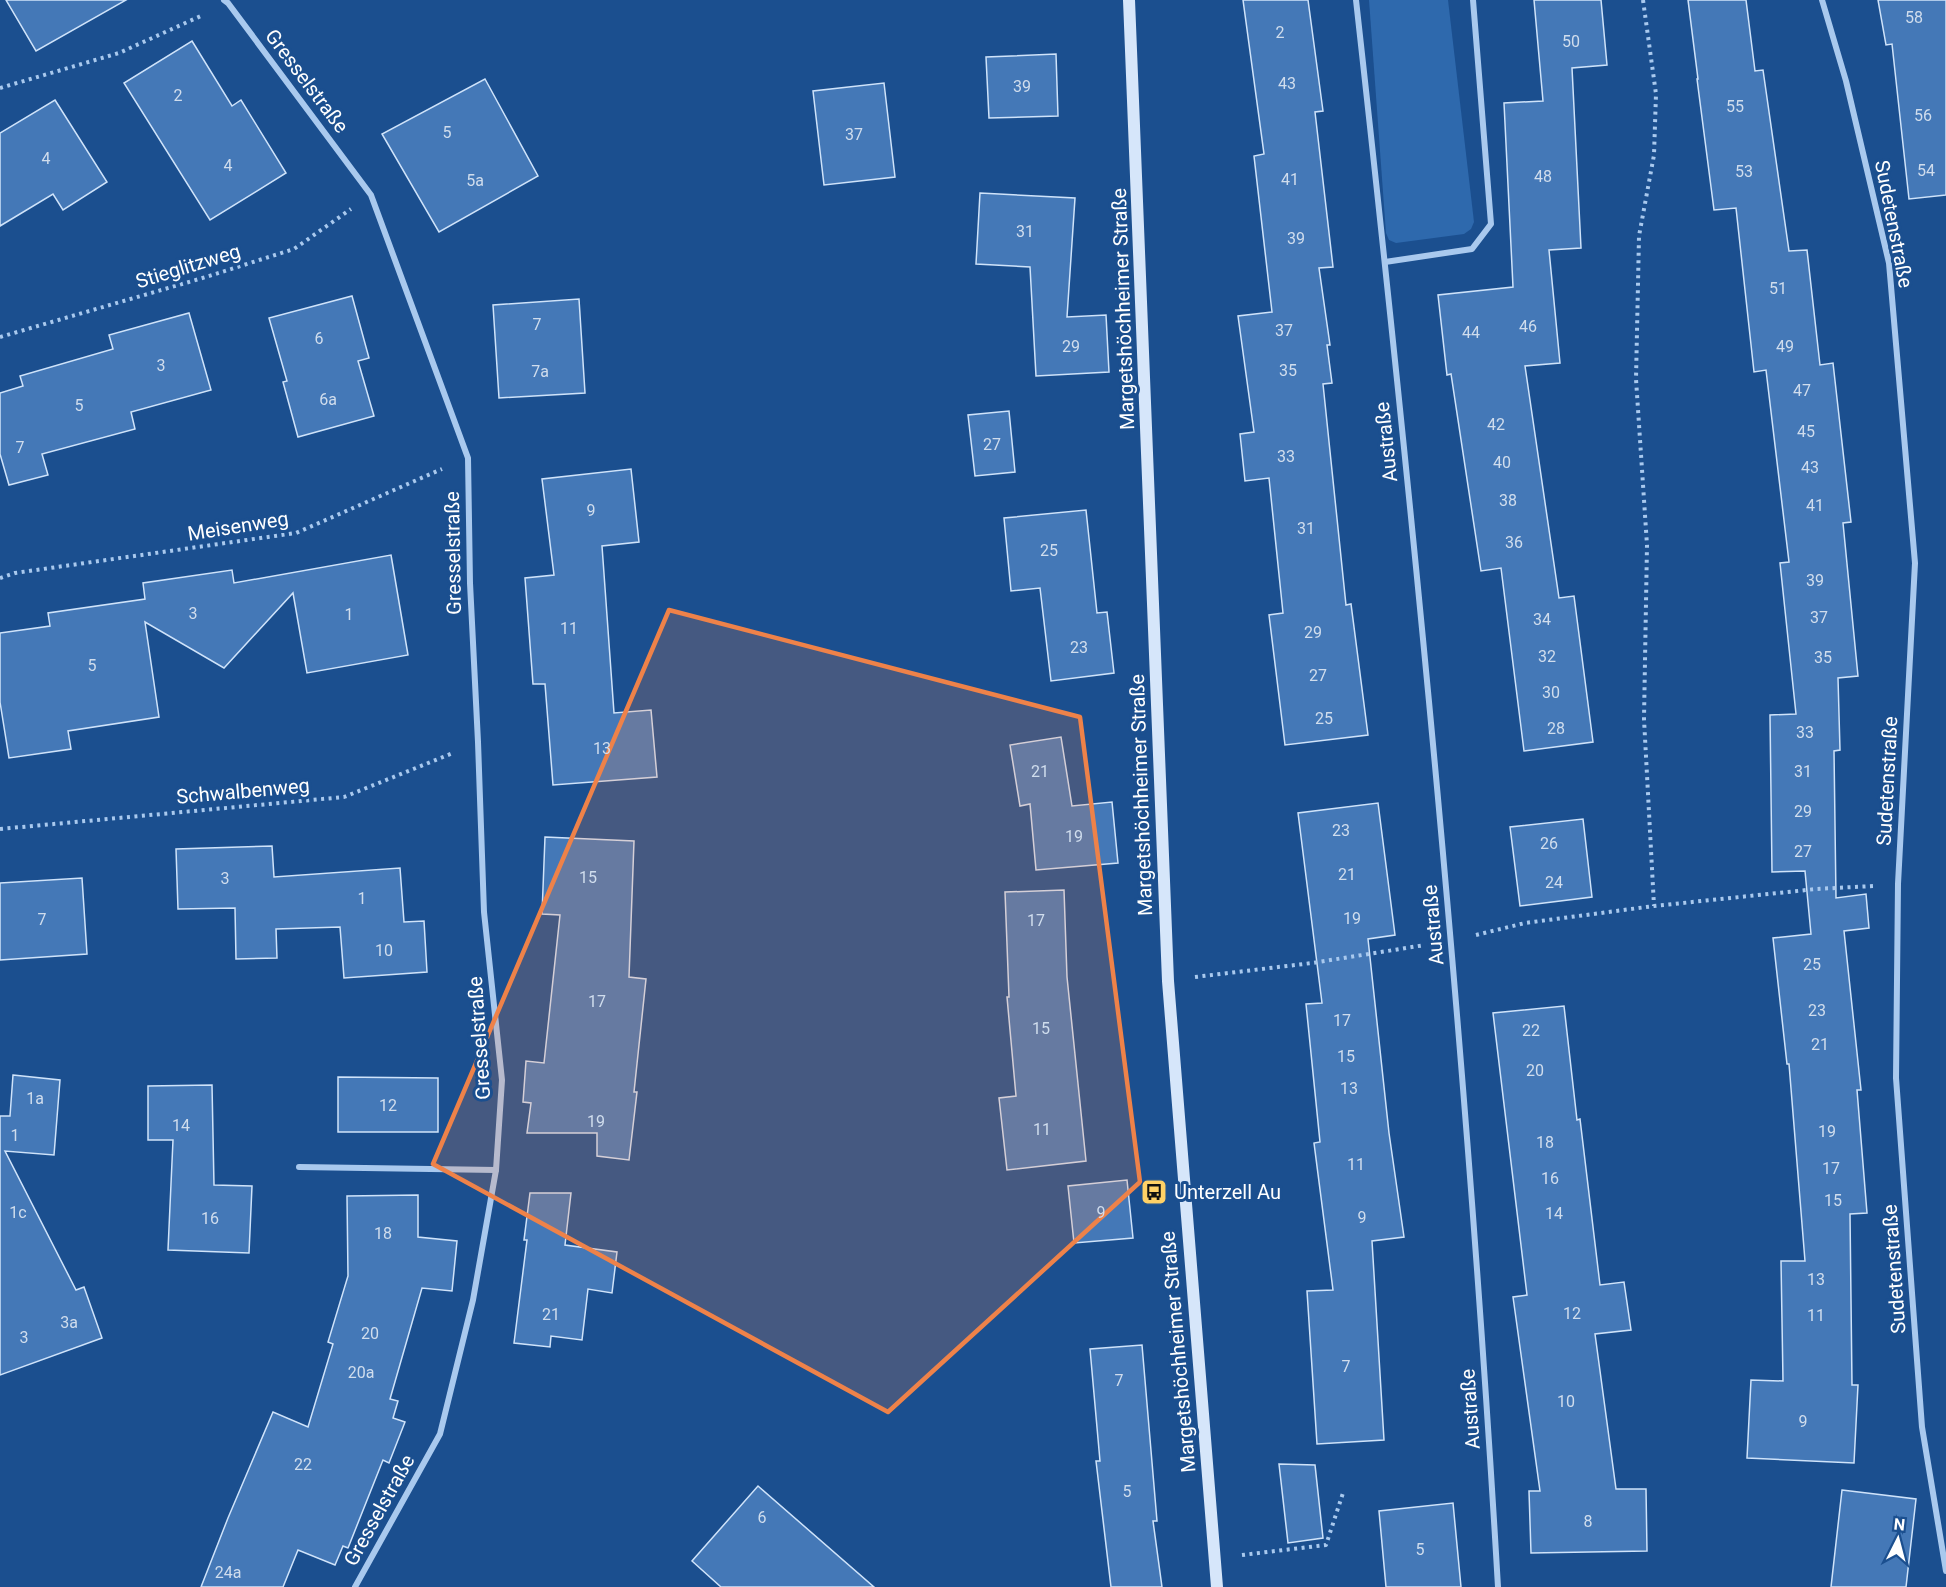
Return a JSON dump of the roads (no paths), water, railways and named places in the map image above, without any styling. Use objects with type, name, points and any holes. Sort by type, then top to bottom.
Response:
[{"type":"street","name":"Margetshöchheimer Straße","points":[[1129,0],[1168,981],[1217,1587]]},
{"type":"street","name":"Austraße","points":[[1356,0],[1385,262],[1452,941],[1498,1587]]},
{"type":"street","points":[[1385,262],[1472,249],[1491,224],[1473,0]]},
{"type":"street","name":"Sudetenstraße","points":[[1822,0],[1846,81],[1889,262],[1915,563],[1898,884],[1896,1078],[1922,1427],[1946,1571]]},
{"type":"street","name":"Gresselstraße","points":[[226,2],[371,195],[468,458],[470,582],[484,912],[502,1080],[496,1170],[473,1300],[440,1434],[355,1587]]},
{"type":"street","points":[[299,1167],[496,1170]]},
{"type":"place","name":"Unterzell Au","points":[[1154,1192]]}]
